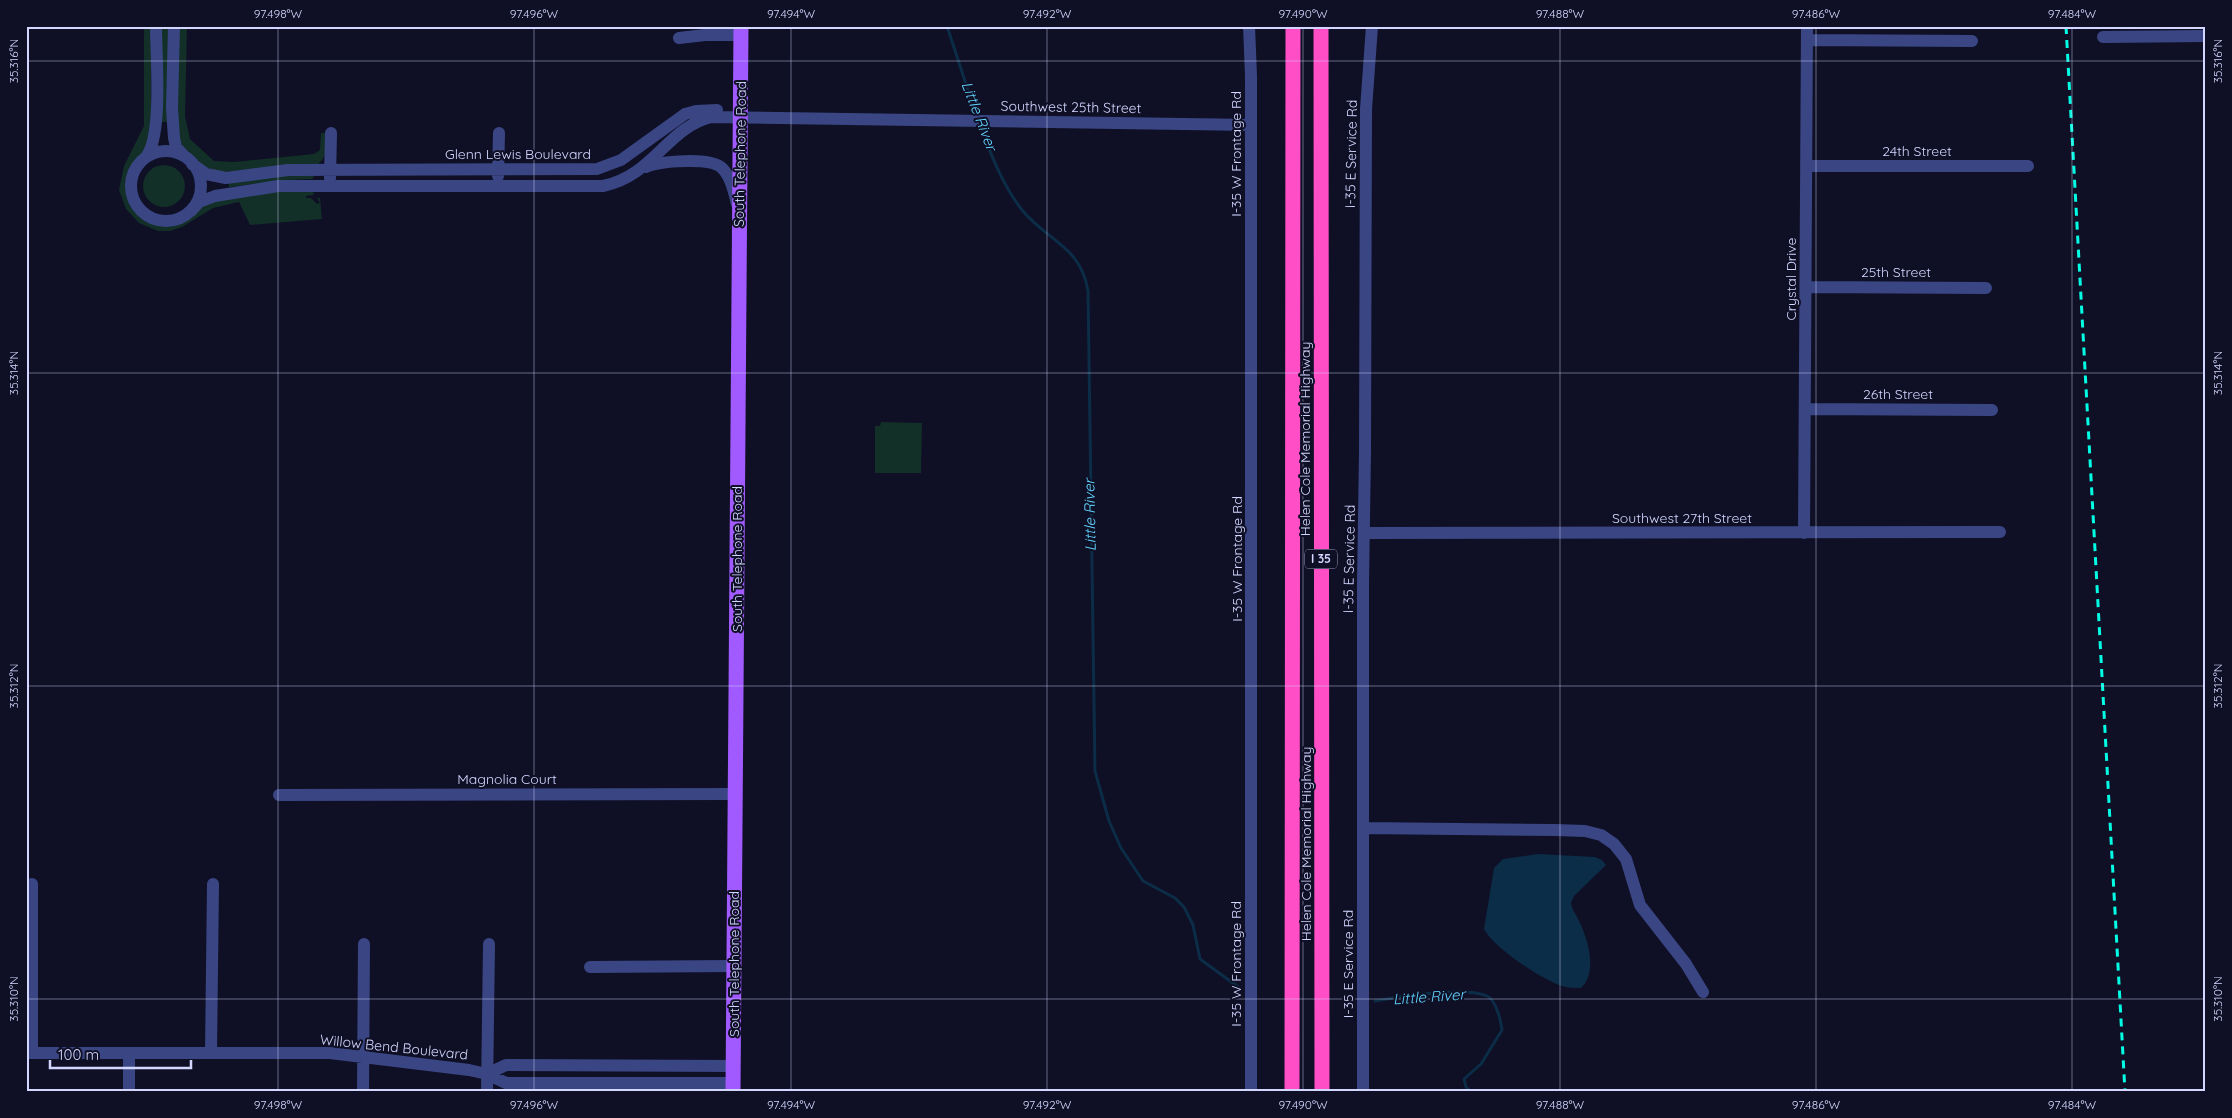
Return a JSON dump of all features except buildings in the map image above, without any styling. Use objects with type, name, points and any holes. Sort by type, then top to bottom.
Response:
[{"type":"highway","name":"Helen Cole Memorial Highway","points":[[1292,1092],[1293,26]]},
{"type":"highway","name":"Helen Cole Memorial Highway","points":[[1321,26],[1322,1092]]},
{"type":"main road","name":"South Telephone Road","points":[[733,1088],[741,30]]},
{"type":"street","points":[[156,26],[156,124],[151,150],[137,165],[131,182],[132,199],[138,209],[148,217],[165,221],[182,218],[206,198],[278,186],[603,186],[627,179],[697,121],[711,117],[740,118]]},
{"type":"street","points":[[174,26],[172,108],[174,138],[176,147],[198,172],[201,190],[198,201],[191,211]]},
{"type":"street","name":"I-35 W Frontage Rd","points":[[1249,26],[1251,125],[1251,1092]]},
{"type":"street","name":"I-35 E Service Rd","points":[[1364,1092],[1363,828],[1366,109],[1372,26]]},
{"type":"street","name":"Crystal Drive","points":[[1804,533],[1807,26]]},
{"type":"street","points":[[679,38],[741,30]]},
{"type":"street","points":[[2103,38],[2206,36]]},
{"type":"street","points":[[1807,40],[1972,41]]},
{"type":"street","name":"Glenn Lewis Boulevard","points":[[188,160],[206,174],[226,178],[288,170],[597,168],[621,160],[685,114],[696,111],[723,110],[740,118]]},
{"type":"street","name":"Southwest 25th Street","points":[[740,118],[998,120],[1251,125]]},
{"type":"street","points":[[330,185],[331,132]]},
{"type":"street","points":[[498,186],[499,133]]},
{"type":"street","points":[[146,157],[157,152],[168,151],[188,160]]},
{"type":"street","points":[[640,170],[655,164],[676,162],[706,162],[722,167],[729,178],[739,209]]},
{"type":"street","name":"24th Street","points":[[1806,166],[2028,166]]},
{"type":"street","name":"25th Street","points":[[1806,287],[1986,288]]},
{"type":"street","name":"26th Street","points":[[1805,409],[1992,410]]},
{"type":"street","name":"Southwest 27th Street","points":[[1364,533],[2000,532]]},
{"type":"street","name":"Magnolia Court","points":[[279,794],[735,794]]},
{"type":"street","points":[[1363,828],[1585,831],[1601,836],[1614,844],[1626,859],[1640,905],[1686,964],[1703,992]]},
{"type":"street","points":[[29,1053],[32,884]]},
{"type":"street","points":[[211,1053],[213,884]]},
{"type":"street","points":[[363,1092],[364,944]]},
{"type":"street","points":[[487,1092],[489,944]]},
{"type":"street","points":[[590,967],[734,966]]},
{"type":"street","name":"Willow Bend Boulevard","points":[[29,1053],[330,1053],[487,1074],[506,1083],[733,1088]]},
{"type":"street","points":[[129,1053],[129,1092]]},
{"type":"street","name":"Willow Bend Boulevard","points":[[487,1074],[506,1065],[734,1066]]},
{"type":"green space","points":[[144,26],[151,26],[151,127],[145,150],[129,170],[126,182],[126,195],[130,206],[137,214],[148,221],[162,225],[184,219],[203,204],[271,191],[313,191],[314,195],[306,196],[306,198],[311,198],[317,204],[320,203],[317,198],[320,198],[322,219],[250,225],[239,202],[213,208],[182,227],[170,231],[158,231],[139,223],[126,209],[119,190],[124,166],[144,126]]},
{"type":"green space","points":[[161,26],[168,26],[168,122],[161,122]]},
{"type":"green space","points":[[179,26],[187,26],[185,116],[190,139],[214,161],[234,162],[314,154],[320,150],[321,133],[327,133],[326,150],[321,161],[318,164],[222,172],[202,165],[190,156],[182,145],[178,132]]},
{"type":"green space","points":[[164,165],[179,171],[185,186],[179,201],[164,207],[149,201],[143,186],[149,171]]},
{"type":"green space","points":[[293,174],[313,175],[314,177],[312,179],[285,180],[229,187],[228,181]]},
{"type":"green space","points":[[881,422],[922,423],[921,473],[875,473],[875,426],[880,426]]},
{"type":"water","points":[[1538,854],[1595,857],[1602,860],[1606,865],[1574,896],[1571,903],[1586,937],[1590,955],[1589,973],[1581,988],[1569,988],[1553,983],[1531,970],[1497,945],[1484,929],[1494,868],[1503,859]]},
{"type":"waterway","name":"Little River","points":[[947,26],[977,118]]},
{"type":"waterway","name":"Little River","points":[[979,124],[1015,201],[1032,221],[1071,254],[1084,276],[1088,291],[1095,771],[1109,821],[1121,848],[1143,881],[1175,898],[1184,907],[1193,925],[1200,959],[1241,989]]},
{"type":"waterway","name":"Little River","points":[[1375,1001],[1449,992],[1477,993],[1490,998],[1498,1011],[1502,1030],[1481,1064],[1464,1079],[1466,1087],[1471,1092]]},
{"type":"railway","points":[[2066,26],[2125,1092]]}]
